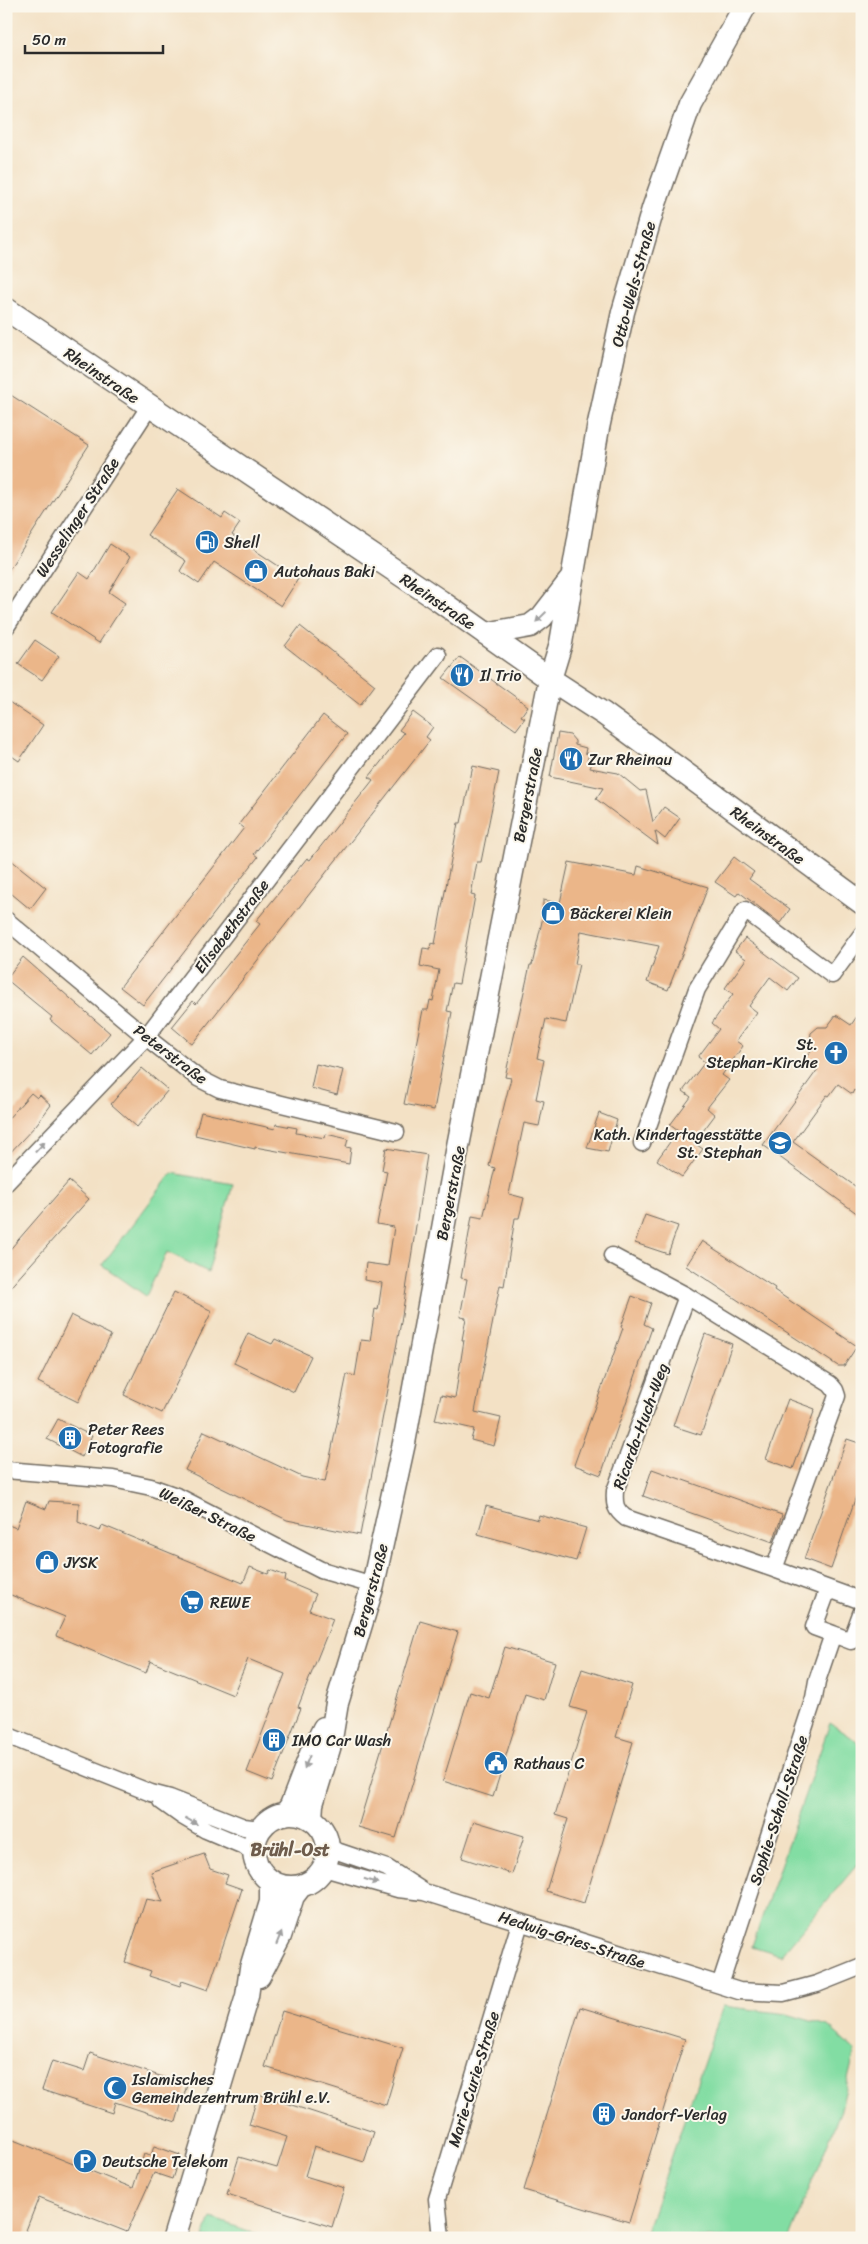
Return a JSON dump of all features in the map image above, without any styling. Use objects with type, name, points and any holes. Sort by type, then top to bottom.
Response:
[{"type":"street","name":"Otto-Wels-Straße","points":[[550,679],[561,643],[598,428],[619,331],[653,209],[690,104],[745,6]]},
{"type":"street","name":"Rheinstraße","points":[[6,309],[604,714],[862,903]]},
{"type":"street","name":"Wesselinger Straße","points":[[6,627],[149,407]]},
{"type":"street","name":"Otto-Wels-Straße","points":[[486,634],[530,626],[542,617],[572,579]]},
{"type":"street","name":"Elisabethstraße","points":[[6,1182],[146,1037],[438,655]]},
{"type":"street","name":"Bergerstraße","points":[[311,1819],[312,1804],[330,1745],[337,1703],[373,1585],[404,1443],[455,1165],[550,679]]},
{"type":"street","points":[[642,1143],[697,989],[745,910],[832,975],[862,934]]},
{"type":"street","name":"Peterstraße","points":[[6,920],[198,1078],[220,1089],[396,1132]]},
{"type":"street","points":[[612,1256],[687,1296],[830,1384],[835,1390],[837,1396],[774,1569]]},
{"type":"street","name":"Ricarda-Huch-Weg","points":[[687,1296],[615,1491],[614,1504],[618,1512],[626,1518],[828,1589]]},
{"type":"street","name":"Weißer Straße","points":[[6,1470],[113,1479],[151,1487],[179,1497],[322,1570],[373,1585]]},
{"type":"street","points":[[862,1601],[828,1589],[814,1627],[851,1641],[862,1612]]},
{"type":"street","name":"Sophie-Scholl-Straße","points":[[720,1986],[833,1634]]},
{"type":"street","name":"Bergerstraße","points":[[286,1814],[291,1806],[311,1754],[337,1703]]},
{"type":"street","points":[[6,1735],[151,1794],[178,1801],[244,1827],[260,1829]]},
{"type":"street","points":[[151,1794],[182,1816],[241,1844],[254,1854]]},
{"type":"street","points":[[248,1996],[280,1936],[293,1896],[300,1887],[318,1877],[326,1858],[326,1837],[320,1827],[311,1819],[300,1814],[286,1814],[268,1821],[260,1829],[255,1839],[254,1854],[257,1868],[271,1882],[280,1886],[300,1887]]},
{"type":"street","name":"Hedwig-Gries-Straße","points":[[326,1858],[398,1889],[424,1892],[720,1986],[740,1990],[783,1993],[817,1984],[862,1966]]},
{"type":"street","points":[[174,2238],[248,1996],[251,1968],[271,1902],[271,1882]]},
{"type":"street","name":"Marie-Curie-Straße","points":[[441,2238],[437,2199],[520,1922]]},
{"type":"green space","points":[[172,1173],[233,1184],[208,1272],[167,1252],[146,1296],[102,1265]]},
{"type":"green space","points":[[830,1723],[862,1747],[862,1859],[781,1955],[752,1946]]},
{"type":"green space","points":[[723,2006],[787,2014],[828,2026],[855,2050],[840,2113],[789,2238],[644,2238]]},
{"type":"green space","points":[[211,2218],[269,2238],[204,2238]]},
{"type":"building","points":[[6,392],[89,445],[6,574]]},
{"type":"building","points":[[178,489],[222,518],[225,513],[240,523],[232,535],[298,579],[281,606],[214,562],[199,584],[180,571],[186,561],[147,535]]},
{"type":"building","points":[[110,544],[130,557],[109,592],[125,603],[99,643],[52,612],[79,572],[89,579]]},
{"type":"building","points":[[300,626],[375,685],[360,705],[285,646]]},
{"type":"building","points":[[35,640],[59,656],[42,680],[18,664]]},
{"type":"building","points":[[460,657],[528,706],[521,716],[525,718],[516,730],[443,678]]},
{"type":"building","points":[[6,700],[43,725],[19,761],[6,752]]},
{"type":"building","points":[[413,712],[433,727],[426,737],[430,740],[192,1044],[172,1027],[193,1001],[196,1004],[260,924],[256,921],[307,858],[310,860],[373,780],[369,777],[404,733],[399,730]]},
{"type":"building","points":[[323,715],[347,734],[254,854],[258,857],[143,1005],[120,987],[244,828],[239,824]]},
{"type":"building","points":[[558,733],[570,735],[575,741],[575,745],[586,748],[585,753],[589,754],[587,762],[592,763],[590,768],[618,773],[640,791],[646,790],[653,822],[664,807],[680,818],[665,839],[655,831],[658,845],[596,799],[603,788],[550,777]]},
{"type":"building","points":[[473,766],[499,772],[481,862],[477,862],[471,895],[475,896],[459,984],[453,983],[447,1011],[452,1012],[434,1110],[404,1104],[423,1010],[428,1010],[430,1000],[433,1001],[439,970],[420,966],[423,948],[430,949],[431,943],[435,944],[458,823],[461,823]]},
{"type":"building","points":[[6,856],[46,888],[30,909],[6,889]]},
{"type":"building","points":[[734,857],[754,872],[749,879],[790,909],[780,923],[739,892],[736,896],[715,882]]},
{"type":"building","points":[[569,862],[636,875],[638,866],[708,887],[668,990],[647,982],[659,946],[581,931],[575,964],[579,964],[566,1023],[546,1019],[537,1058],[544,1060],[536,1099],[544,1101],[539,1126],[524,1123],[509,1194],[524,1198],[519,1218],[515,1218],[504,1286],[500,1285],[475,1412],[501,1418],[494,1446],[471,1440],[474,1429],[435,1420],[441,1395],[455,1398],[466,1318],[460,1317],[467,1279],[461,1278],[472,1216],[483,1218],[495,1168],[489,1166],[511,1078],[505,1077],[530,965],[532,965],[543,917],[543,900],[560,903]]},
{"type":"building","points":[[745,938],[798,978],[788,991],[770,977],[749,1006],[757,1012],[736,1041],[743,1046],[722,1075],[729,1080],[707,1108],[715,1115],[694,1143],[703,1149],[682,1177],[657,1160],[678,1131],[670,1125],[691,1097],[683,1091],[705,1062],[698,1057],[719,1029],[712,1023],[733,994],[725,988],[746,959],[735,951]]},
{"type":"building","points":[[23,957],[110,1033],[92,1055],[50,1020],[52,1017],[6,979]]},
{"type":"building","points":[[862,1009],[862,1096],[854,1090],[852,1094],[838,1084],[829,1096],[827,1095],[793,1142],[862,1191],[862,1217],[763,1145],[818,1069],[805,1059],[814,1046],[810,1040],[811,1033],[818,1027],[827,1027],[836,1015],[851,1025]]},
{"type":"building","points":[[316,1064],[343,1070],[337,1095],[311,1088]]},
{"type":"building","points":[[142,1068],[168,1090],[137,1127],[111,1104]]},
{"type":"building","points":[[31,1093],[37,1098],[40,1095],[51,1105],[36,1125],[6,1157],[6,1121]]},
{"type":"building","points":[[201,1112],[275,1129],[276,1124],[297,1128],[296,1133],[325,1138],[326,1134],[348,1139],[346,1147],[351,1148],[349,1164],[255,1147],[255,1149],[195,1135]]},
{"type":"building","points":[[599,1113],[617,1120],[608,1152],[587,1148]]},
{"type":"building","points":[[386,1148],[427,1155],[401,1322],[360,1535],[287,1520],[185,1470],[204,1431],[302,1477],[325,1482],[347,1374],[355,1376],[361,1340],[370,1341],[375,1309],[378,1310],[382,1283],[364,1280],[366,1263],[388,1266],[394,1227],[377,1224],[387,1171],[382,1170]]},
{"type":"building","points":[[69,1181],[89,1199],[6,1292],[6,1254]]},
{"type":"building","points":[[645,1215],[678,1226],[668,1254],[635,1243]]},
{"type":"building","points":[[702,1241],[775,1288],[774,1290],[857,1346],[844,1366],[838,1366],[686,1266]]},
{"type":"building","points":[[174,1292],[212,1311],[162,1413],[124,1395]]},
{"type":"building","points":[[632,1296],[651,1303],[644,1324],[652,1328],[601,1475],[574,1465],[623,1328],[621,1327]]},
{"type":"building","points":[[71,1315],[111,1335],[78,1402],[38,1382]]},
{"type":"building","points":[[248,1333],[272,1344],[275,1339],[311,1356],[294,1392],[234,1363]]},
{"type":"building","points":[[705,1334],[732,1344],[701,1435],[673,1426]]},
{"type":"building","points":[[788,1399],[815,1409],[793,1469],[766,1459]]},
{"type":"building","name":"Peter Rees Fotografie","points":[[58,1419],[92,1436],[82,1457],[47,1439]]},
{"type":"building","points":[[847,1439],[862,1444],[862,1479],[831,1569],[804,1559]]},
{"type":"building","points":[[652,1469],[782,1515],[773,1542],[643,1496]]},
{"type":"building","name":"REWE","points":[[26,1501],[46,1509],[49,1501],[79,1503],[78,1522],[100,1531],[102,1525],[243,1583],[250,1567],[268,1574],[270,1570],[286,1576],[285,1581],[316,1594],[309,1610],[333,1619],[298,1707],[301,1708],[272,1782],[247,1772],[285,1674],[248,1659],[233,1695],[150,1661],[146,1673],[56,1636],[65,1617],[6,1593],[6,1524],[16,1528]]},
{"type":"building","points":[[486,1506],[538,1520],[539,1515],[586,1528],[576,1561],[478,1534]]},
{"type":"building","points":[[420,1621],[458,1632],[396,1838],[358,1827]]},
{"type":"building","points":[[505,1647],[555,1662],[544,1700],[525,1694],[493,1797],[443,1781],[470,1692],[489,1698]]},
{"type":"building","points":[[582,1669],[632,1685],[616,1737],[633,1742],[584,1903],[546,1891],[568,1819],[555,1815],[587,1712],[570,1707]]},
{"type":"building","points":[[474,1821],[524,1836],[512,1874],[462,1858]]},
{"type":"building","points":[[204,1854],[210,1869],[228,1875],[225,1883],[242,1889],[208,1990],[182,1981],[180,1986],[149,1976],[151,1971],[125,1962],[146,1899],[163,1902],[151,1872]]},
{"type":"building","name":"Jandorf-Verlag","points":[[580,2007],[685,2039],[629,2222],[524,2190]]},
{"type":"building","points":[[282,2011],[403,2048],[386,2105],[265,2067]]},
{"type":"building","name":"Islamisches Gemeindezentrum Brühl e.V.","points":[[90,2053],[187,2085],[176,2122],[115,2102],[112,2113],[42,2090],[52,2061],[84,2071]]},
{"type":"building","points":[[258,2094],[374,2132],[364,2162],[314,2146],[305,2176],[344,2188],[332,2227],[227,2194],[239,2157],[277,2168],[287,2137],[249,2125]]},
{"type":"building","points":[[6,2137],[133,2188],[144,2154],[151,2156],[154,2146],[180,2155],[172,2179],[154,2173],[127,2232],[39,2197],[23,2238],[6,2238]]},
{"type":"place","name":"Shell","points":[[207,542]]},
{"type":"place","name":"Autohaus Baki","points":[[256,571]]},
{"type":"place","name":"Il Trio","points":[[462,675]]},
{"type":"place","name":"Zur Rheinau","points":[[571,759]]},
{"type":"place","name":"Bäckerei Klein","points":[[553,913]]},
{"type":"place","name":"St. Stephan-Kirche","points":[[836,1053]]},
{"type":"place","name":"Kath. Kindertagesstätte St. Stephan","points":[[780,1143]]},
{"type":"place","name":"Peter Rees Fotografie","points":[[70,1438]]},
{"type":"place","name":"JYSK","points":[[47,1562]]},
{"type":"place","name":"REWE","points":[[192,1602]]},
{"type":"place","name":"IMO Car Wash","points":[[274,1740]]},
{"type":"place","name":"Rathaus C","points":[[496,1763]]},
{"type":"place","name":"Islamisches Gemeindezentrum Brühl e.V.","points":[[115,2088]]},
{"type":"place","name":"Jandorf-Verlag","points":[[604,2114]]},
{"type":"place","name":"Deutsche Telekom","points":[[85,2161]]},
{"type":"district","name":"Brühl-Ost","points":[[290,1850]]}]
